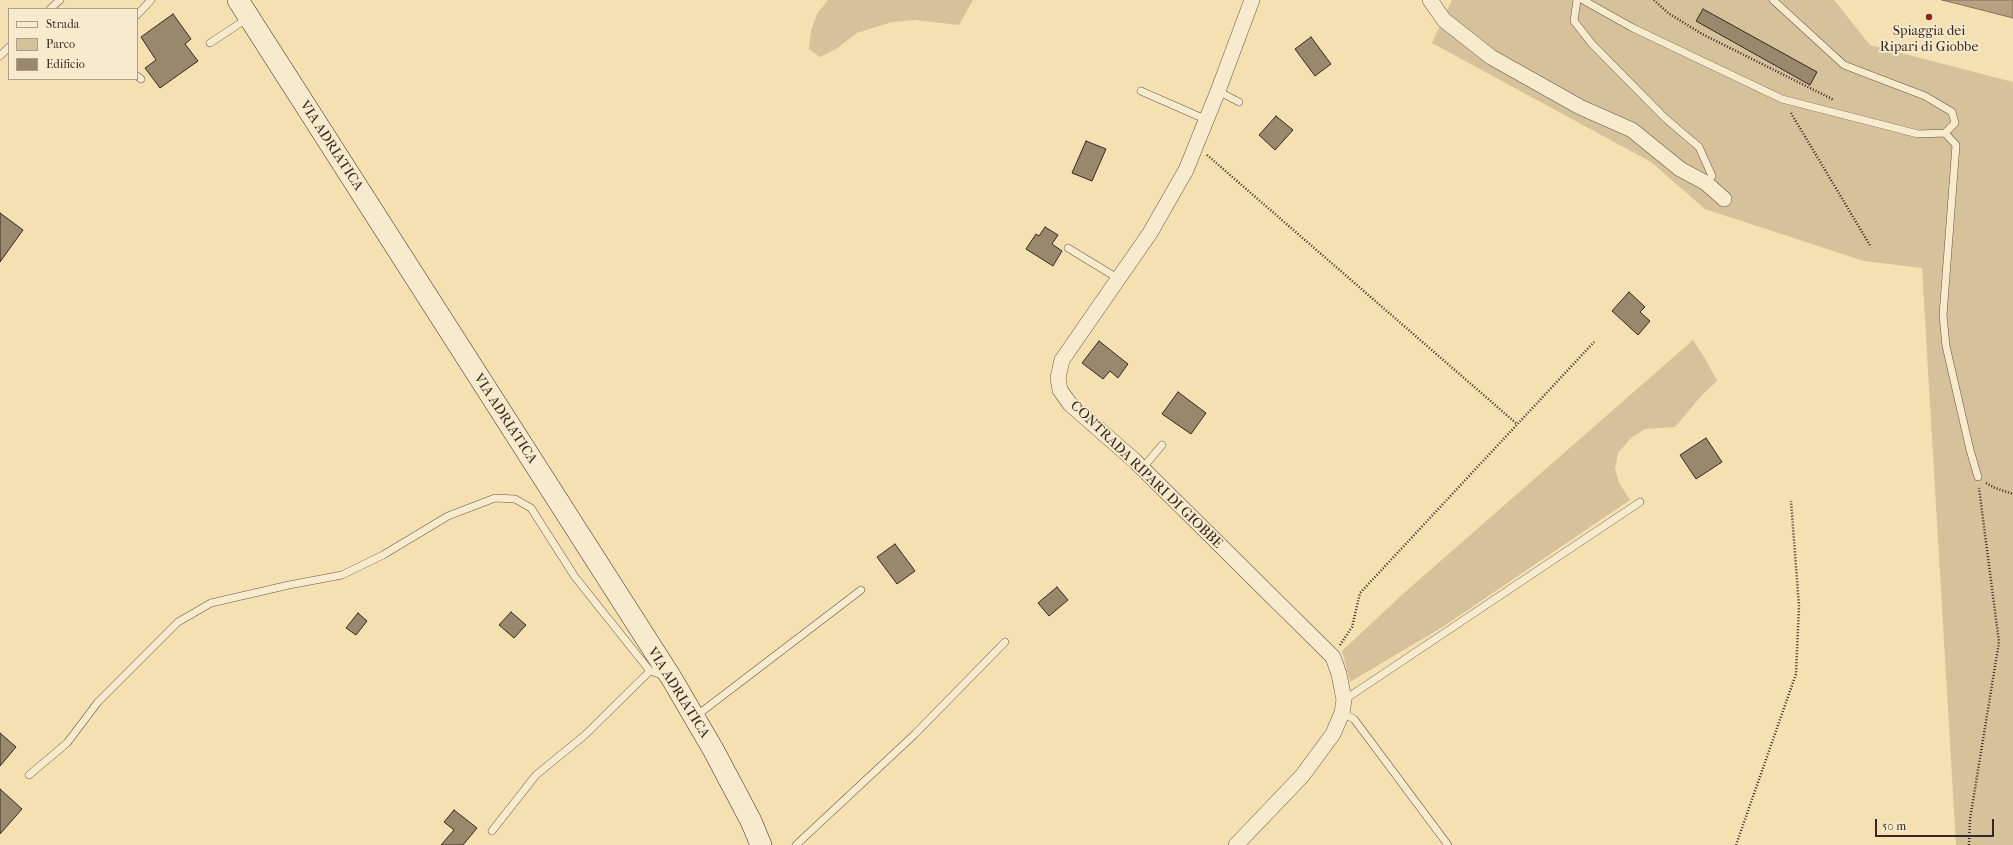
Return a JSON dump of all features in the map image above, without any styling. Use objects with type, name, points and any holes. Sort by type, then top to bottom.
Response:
[{"type":"main road","name":"VIA ADRIATICA","points":[[241,5],[672,679],[751,821],[761,845]]},
{"type":"street","name":"CONTRADA RIPARI DI GIOBBE","points":[[1252,0],[1207,120],[1186,170],[1157,220],[1119,279],[1062,360],[1058,378],[1060,390],[1070,404],[1142,469],[1332,657],[1339,674],[1343,707]]},
{"type":"street","points":[[1430,0],[1444,20],[1491,57],[1580,108],[1632,130],[1680,168],[1706,183],[1724,199]]},
{"type":"street","points":[[1236,845],[1302,776],[1333,734],[1343,707]]},
{"type":"lane","points":[[51,8],[60,0]]},
{"type":"lane","points":[[138,14],[151,0]]},
{"type":"lane","points":[[1577,0],[1574,21],[1592,44],[1665,118],[1699,147],[1712,176],[1706,183]]},
{"type":"lane","points":[[1583,0],[1633,28],[1782,99],[1918,134],[1945,133],[1955,123],[1952,112],[1924,96],[1844,65],[1773,0]]},
{"type":"lane","points":[[210,43],[241,5]]},
{"type":"lane","points":[[0,56],[8,48]]},
{"type":"lane","points":[[1141,91],[1207,120]]},
{"type":"lane","points":[[1218,91],[1239,102]]},
{"type":"lane","points":[[1945,133],[1956,145],[1943,315],[1946,346],[1978,478]]},
{"type":"lane","points":[[1068,248],[1119,279]]},
{"type":"lane","points":[[1142,469],[1162,445]]},
{"type":"lane","points":[[29,775],[67,743],[98,702],[147,651],[178,622],[211,603],[289,585],[342,575],[383,555],[448,516],[495,498],[515,498],[531,508],[575,577],[650,672],[672,679]]},
{"type":"lane","points":[[1448,845],[1354,719],[1343,707],[1640,502]]},
{"type":"lane","points":[[694,717],[861,590]]},
{"type":"lane","points":[[796,845],[915,734],[1005,642]]},
{"type":"lane","points":[[492,831],[536,775],[586,735],[650,672]]},
{"type":"path","points":[[1654,0],[1668,13],[1702,34],[1829,96],[1840,104]]},
{"type":"path","points":[[1782,99],[1871,247]]},
{"type":"path","points":[[1196,145],[1517,424]]},
{"type":"path","points":[[1332,657],[1352,627],[1360,593],[1594,342]]},
{"type":"path","points":[[1978,478],[1995,488],[2013,494]]},
{"type":"path","points":[[1969,845],[1970,818],[1999,642],[1978,478]]},
{"type":"path","points":[[1736,845],[1796,674],[1799,606],[1791,500]]},
{"type":"green space","points":[[828,0],[973,0],[959,25],[915,20],[892,22],[857,33],[836,49],[820,57],[809,49],[811,31],[817,14]]},
{"type":"green space","points":[[1452,0],[1834,0],[1870,45],[2013,82],[2013,845],[1956,845],[1922,268],[1864,261],[1705,209],[1651,162],[1432,43]]},
{"type":"green space","points":[[1693,340],[1717,381],[1702,395],[1675,427],[1645,429],[1631,438],[1618,453],[1615,469],[1619,483],[1630,500],[1444,626],[1350,682],[1342,651],[1404,593]]},
{"type":"shaded area","points":[[1942,0],[2013,0],[2013,18],[1974,8]]},
{"type":"building","points":[[1703,9],[1817,72],[1810,85],[1696,21]]},
{"type":"building","points":[[173,14],[191,39],[185,44],[198,61],[160,88],[145,68],[156,60],[141,37]]},
{"type":"building","points":[[1311,37],[1331,64],[1315,76],[1295,49]]},
{"type":"building","points":[[1276,116],[1293,130],[1275,150],[1259,135]]},
{"type":"building","points":[[1086,141],[1106,149],[1092,181],[1072,173]]},
{"type":"building","points":[[0,213],[23,230],[0,262]]},
{"type":"building","points":[[1045,227],[1058,235],[1052,244],[1062,251],[1053,266],[1026,249],[1036,234],[1039,236]]},
{"type":"building","points":[[1629,292],[1645,307],[1640,312],[1650,321],[1638,335],[1612,311]]},
{"type":"building","points":[[1099,341],[1128,364],[1118,378],[1110,371],[1103,379],[1082,363]]},
{"type":"building","points":[[1178,392],[1206,413],[1191,434],[1162,414]]},
{"type":"building","points":[[1706,438],[1722,462],[1696,479],[1680,455]]},
{"type":"building","points":[[895,544],[915,571],[897,584],[877,557]]},
{"type":"building","points":[[1057,587],[1068,600],[1049,616],[1038,603]]},
{"type":"building","points":[[511,612],[526,625],[514,638],[499,625]]},
{"type":"building","points":[[358,613],[367,621],[356,635],[346,628]]},
{"type":"building","points":[[0,733],[16,747],[0,766]]},
{"type":"building","points":[[0,789],[22,809],[0,834]]},
{"type":"building","points":[[454,810],[477,828],[463,845],[441,845],[454,830],[444,822]]},
{"type":"place","name":"Spiaggia dei Ripari di Giobbe","points":[[1929,17]]}]
